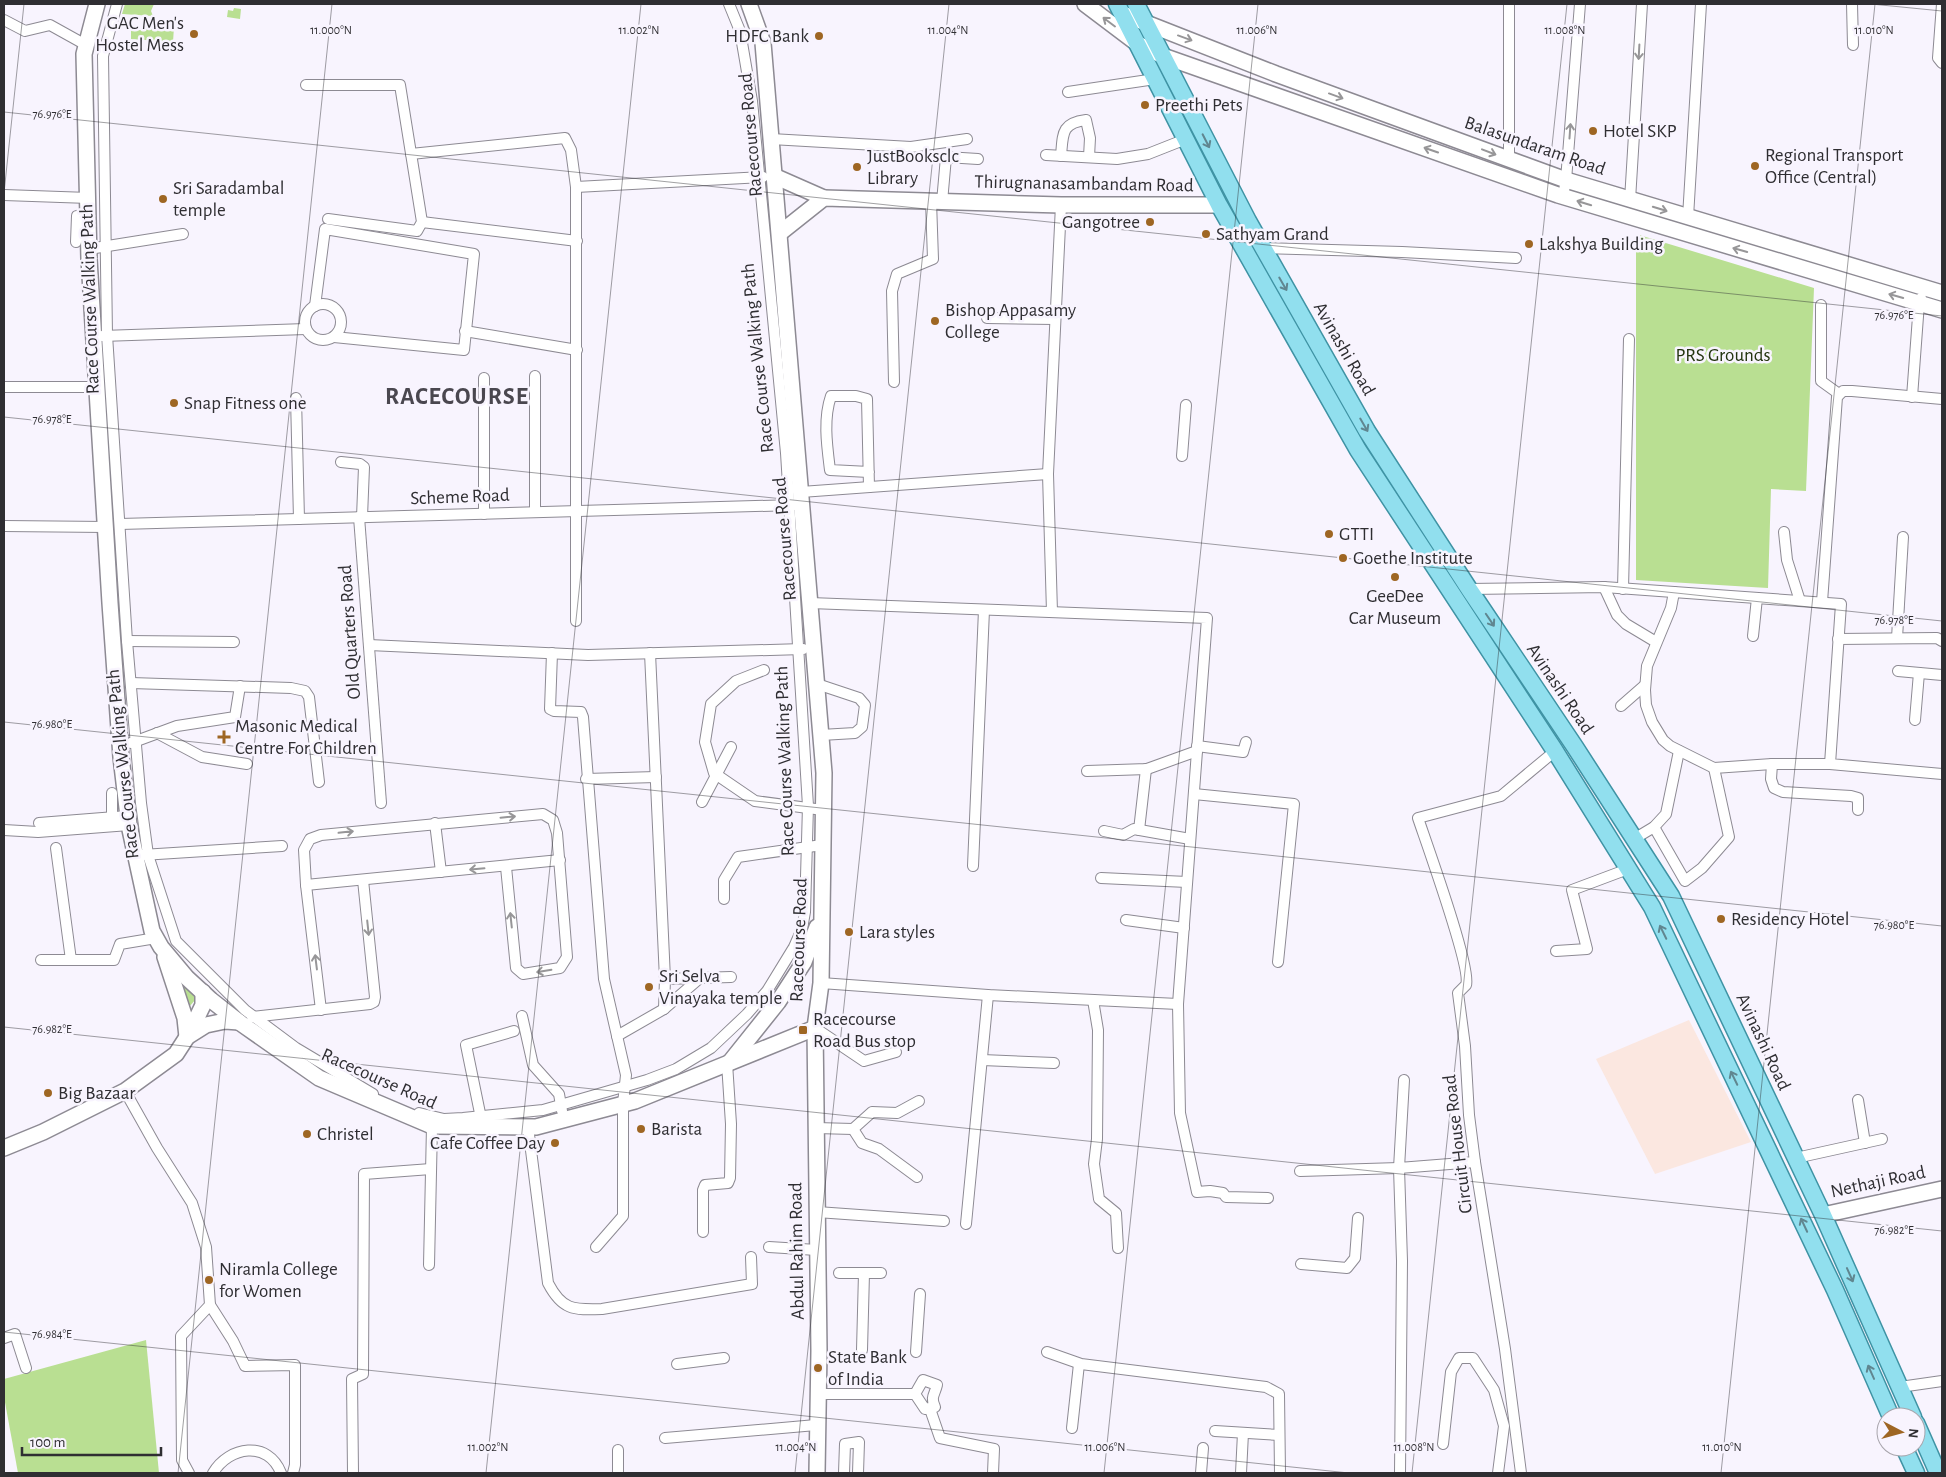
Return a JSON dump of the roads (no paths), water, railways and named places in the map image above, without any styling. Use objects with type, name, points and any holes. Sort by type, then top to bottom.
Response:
[{"type":"main road","name":"Avinashi Road","points":[[1136,4],[1263,248],[1368,431],[1675,904],[1823,1215],[1909,1407]]},
{"type":"main road","name":"Avinashi Road","points":[[1120,9],[1219,205],[1358,450],[1555,751],[1652,907],[1831,1282],[1887,1407]]},
{"type":"main road","points":[[1926,1446],[1938,1473]]},
{"type":"main road","points":[[1909,1457],[1916,1473]]},
{"type":"street","name":"Racecourse Road","points":[[97,4],[84,54],[89,206],[83,246],[100,336],[96,386],[113,526],[120,746],[128,821],[142,855],[152,931],[187,978],[239,1022],[319,1078],[432,1126],[481,1122],[528,1127],[536,1127],[562,1112],[623,1104],[814,1028],[821,983],[822,845],[815,809],[824,773],[810,603],[797,501],[780,233],[763,43],[749,4]]},
{"type":"street","name":"Race Course Walking Path","points":[[117,4],[103,56],[105,247],[100,336],[113,526],[127,641],[136,741],[142,855],[176,941],[253,1016],[296,1048],[374,1095],[429,1117],[481,1122],[543,1110],[562,1112],[676,1068],[711,1048],[747,1014],[767,991],[794,947],[802,929],[805,912],[807,847],[815,809],[798,650],[797,501],[786,453],[752,101],[740,31],[729,4]]},
{"type":"street","name":"Balasundaram Road","points":[[1085,4],[1138,44],[1163,56],[1563,196],[1942,310]]},
{"type":"street","points":[[1509,4],[1509,159]]},
{"type":"street","points":[[1563,196],[1566,180],[1580,4]]},
{"type":"street","points":[[1630,200],[1642,4]]},
{"type":"street","points":[[1688,217],[1701,4]]},
{"type":"street","points":[[1852,4],[1853,45]]},
{"type":"street","points":[[1942,4],[1938,58],[1942,63]]},
{"type":"street","name":"Balasundaram Road","points":[[1120,9],[1146,23],[1276,74],[1566,180],[1942,293]]},
{"type":"street","points":[[4,20],[25,31],[50,25],[86,45]]},
{"type":"street","points":[[1068,92],[1155,79]]},
{"type":"street","points":[[306,85],[400,85],[422,222],[417,231],[328,219]]},
{"type":"street","points":[[1061,156],[1064,132],[1067,125],[1075,121],[1086,120],[1090,138],[1089,157]]},
{"type":"street","points":[[411,154],[565,138],[571,150],[576,187],[577,241],[576,621]]},
{"type":"street","points":[[771,140],[911,147],[967,139]]},
{"type":"street","points":[[1046,155],[1117,159],[1148,154],[1186,139]]},
{"type":"street","points":[[894,382],[892,291],[897,274],[933,259],[937,201],[946,157],[978,159]]},
{"type":"street","points":[[576,187],[774,176],[824,198],[780,233]]},
{"type":"street","points":[[4,195],[89,206]]},
{"type":"street","name":"Thirugnanasambandam Road","points":[[824,198],[1061,205],[1219,205]]},
{"type":"street","points":[[1052,612],[1048,474],[1061,205]]},
{"type":"street","points":[[422,222],[577,241]]},
{"type":"street","points":[[1717,243],[1721,227]]},
{"type":"street","points":[[315,306],[325,230],[474,254],[464,350],[334,337],[318,340],[308,333],[306,329],[308,311],[315,306],[325,304],[331,306],[339,314],[340,326],[334,337]]},
{"type":"street","points":[[83,246],[105,247],[184,234]]},
{"type":"street","points":[[1263,248],[1516,258]]},
{"type":"street","points":[[1912,397],[1919,303],[1925,288]]},
{"type":"street","points":[[1821,305],[1821,381],[1839,394]]},
{"type":"street","points":[[987,318],[1055,320]]},
{"type":"street","points":[[100,336],[306,329]]},
{"type":"street","points":[[465,331],[577,350]]},
{"type":"street","points":[[1623,589],[1629,339]]},
{"type":"street","points":[[535,376],[535,512]]},
{"type":"street","points":[[484,378],[484,514]]},
{"type":"street","points":[[4,387],[96,386]]},
{"type":"street","points":[[1822,602],[1836,397],[1843,391],[1852,391],[1942,399]]},
{"type":"street","points":[[869,472],[830,470],[827,443],[828,406],[831,396],[856,396],[866,399],[869,472],[869,487]]},
{"type":"street","points":[[296,398],[299,519]]},
{"type":"street","points":[[1182,456],[1186,405]]},
{"type":"street","name":"Old Quarters Road","points":[[341,462],[363,465],[361,517],[381,803]]},
{"type":"street","name":"Scheme Road","points":[[4,526],[113,526],[577,511],[797,501],[869,487],[1048,474]]},
{"type":"street","points":[[1784,532],[1787,560],[1800,601]]},
{"type":"street","points":[[1897,638],[1903,538]]},
{"type":"street","points":[[1469,589],[1604,587],[1841,604],[1830,764]]},
{"type":"street","points":[[1604,587],[1617,614],[1626,624],[1656,642]]},
{"type":"street","points":[[1674,592],[1671,608],[1647,666],[1645,685],[1646,705],[1652,722],[1663,740],[1670,746],[1714,768],[1772,764],[1830,764],[1942,774]]},
{"type":"street","points":[[1754,636],[1757,598]]},
{"type":"street","points":[[810,603],[1207,618],[1178,1004],[1180,1113],[1197,1192],[1223,1193],[1226,1197],[1268,1198]]},
{"type":"street","points":[[973,866],[984,610]]},
{"type":"street","points":[[1838,639],[1937,638],[1942,641]]},
{"type":"street","points":[[127,641],[234,642]]},
{"type":"street","points":[[369,645],[588,655],[814,649]]},
{"type":"street","points":[[552,653],[550,709],[554,711],[581,712],[582,717],[604,979],[626,1075],[623,1104],[623,1216],[596,1248]]},
{"type":"street","points":[[650,653],[665,979],[664,1009]]},
{"type":"street","points":[[764,670],[736,681],[711,704],[705,742],[714,773],[755,801],[815,809]]},
{"type":"street","points":[[1898,671],[1942,675]]},
{"type":"street","points":[[1915,720],[1919,673]]},
{"type":"street","points":[[131,684],[299,688],[305,691],[309,697],[319,782]]},
{"type":"street","points":[[817,684],[859,698],[865,705],[862,726],[855,733],[821,735]]},
{"type":"street","points":[[1621,706],[1645,685]]},
{"type":"street","points":[[120,746],[177,726],[236,717],[240,686]]},
{"type":"street","points":[[157,733],[202,757],[247,764]]},
{"type":"street","points":[[1087,771],[1146,769],[1197,749],[1244,752],[1246,742]]},
{"type":"street","points":[[702,802],[731,747]]},
{"type":"street","name":"Circuit House Road","points":[[1521,1473],[1506,1350],[1469,1115],[1465,1046],[1458,993],[1466,984],[1466,971],[1455,928],[1418,818],[1501,796],[1555,751]]},
{"type":"street","points":[[1634,839],[1654,827],[1666,814],[1679,751]]},
{"type":"street","points":[[1772,764],[1771,780],[1774,788],[1783,792],[1852,796],[1858,798],[1858,810]]},
{"type":"street","points":[[1654,827],[1685,881],[1702,868],[1729,837],[1714,768]]},
{"type":"street","points":[[1139,830],[1146,769]]},
{"type":"street","points":[[586,779],[656,777]]},
{"type":"street","points":[[112,793],[112,818]]},
{"type":"street","points":[[1194,794],[1294,804],[1278,962]]},
{"type":"street","points":[[321,1010],[306,885],[304,850],[310,839],[321,834],[543,814],[553,820],[557,832],[567,957],[560,968],[523,974],[516,968],[506,866]]},
{"type":"street","points":[[39,823],[112,818],[128,821]]},
{"type":"street","points":[[4,830],[38,832],[128,821]]},
{"type":"street","points":[[435,823],[441,872]]},
{"type":"street","points":[[1104,832],[1123,835],[1134,829],[1190,839]]},
{"type":"street","points":[[724,899],[724,880],[738,857],[822,845]]},
{"type":"street","points":[[142,855],[282,846]]},
{"type":"street","points":[[56,848],[71,960]]},
{"type":"street","points":[[306,885],[560,860]]},
{"type":"street","points":[[1556,951],[1587,949],[1572,890],[1628,869]]},
{"type":"street","points":[[1101,878],[1187,882]]},
{"type":"street","points":[[187,1037],[206,1025],[215,1022],[239,1022],[253,1016],[321,1010],[374,1002],[363,880]]},
{"type":"street","points":[[703,1232],[703,1190],[705,1185],[728,1182],[730,1178],[731,1124],[728,1063],[778,1002],[804,962],[821,919]]},
{"type":"street","points":[[1126,920],[1184,928]]},
{"type":"street","points":[[41,960],[114,960],[120,944],[159,942],[185,1018],[187,1037]]},
{"type":"street","points":[[665,979],[731,977]]},
{"type":"street","points":[[617,1036],[664,1009],[700,978]]},
{"type":"street","points":[[821,983],[988,995],[1178,1004]]},
{"type":"street","points":[[4,1148],[42,1132],[125,1091],[176,1054],[203,1006],[203,992]]},
{"type":"street","points":[[966,1224],[988,995]]},
{"type":"street","points":[[1093,1000],[1098,1030],[1097,1139],[1094,1164],[1099,1199],[1116,1213],[1118,1248]]},
{"type":"street","points":[[522,1016],[533,1065],[559,1094],[562,1112]]},
{"type":"street","points":[[814,1028],[864,1061],[896,1052]]},
{"type":"street","name":"Abdul Rahim Road","points":[[814,1028],[819,1351],[816,1425],[817,1473]]},
{"type":"street","points":[[481,1122],[466,1045],[514,1031]]},
{"type":"street","points":[[982,1060],[1054,1063]]},
{"type":"street","points":[[1400,1473],[1402,1261],[1399,1168],[1404,1080]]},
{"type":"street","points":[[125,1091],[157,1148],[192,1203],[206,1247],[210,1305],[233,1341],[245,1366],[295,1365],[295,1465],[293,1473]]},
{"type":"street","points":[[1858,1100],[1865,1143]]},
{"type":"street","points":[[816,1128],[853,1129],[872,1112],[897,1114],[919,1101]]},
{"type":"street","points":[[429,1265],[432,1126]]},
{"type":"street","points":[[528,1127],[548,1283],[555,1296],[565,1305],[577,1310],[602,1309],[752,1284],[751,1257]]},
{"type":"street","points":[[853,1129],[862,1142],[879,1149],[917,1177]]},
{"type":"street","points":[[1796,1158],[1882,1139]]},
{"type":"street","points":[[1300,1171],[1399,1168],[1475,1162]]},
{"type":"street","points":[[353,1473],[352,1379],[363,1374],[364,1174],[431,1169]]},
{"type":"street","name":"Nethaji Road","points":[[1823,1215],[1942,1189]]},
{"type":"street","points":[[817,1212],[944,1221]]},
{"type":"street","points":[[1301,1264],[1347,1268],[1355,1258],[1358,1218]]},
{"type":"street","points":[[769,1247],[817,1250]]},
{"type":"street","points":[[839,1273],[881,1273]]},
{"type":"street","points":[[862,1350],[864,1273]]},
{"type":"street","points":[[916,1352],[920,1294]]},
{"type":"street","points":[[189,1473],[182,1460],[181,1336],[210,1305]]},
{"type":"street","points":[[4,1338],[15,1334],[26,1368]]},
{"type":"street","points":[[1047,1352],[1079,1364],[1266,1388],[1279,1394],[1280,1473]]},
{"type":"street","points":[[677,1364],[724,1358]]},
{"type":"street","points":[[1442,1444],[1451,1372],[1458,1358],[1473,1358],[1494,1390],[1504,1426],[1498,1473]]},
{"type":"street","points":[[1072,1428],[1079,1364]]},
{"type":"street","points":[[924,1380],[937,1385],[933,1392],[932,1401],[935,1407],[925,1409],[915,1394],[924,1380]]},
{"type":"street","points":[[1900,1387],[1942,1381]]},
{"type":"street","points":[[817,1394],[915,1394]]},
{"type":"street","points":[[930,1409],[940,1438],[994,1449],[993,1473]]},
{"type":"street","points":[[665,1438],[816,1425]]},
{"type":"street","points":[[1215,1431],[1279,1435]]},
{"type":"street","points":[[1242,1473],[1243,1433]]},
{"type":"street","points":[[844,1473],[845,1444],[859,1442],[858,1473]]},
{"type":"street","points":[[1201,1473],[1203,1448]]},
{"type":"street","points":[[618,1450],[618,1473]]},
{"type":"street","points":[[213,1473],[218,1465],[234,1453],[253,1451],[270,1455],[281,1473]]},
{"type":"place","name":"GAC Men's Hostel Mess","points":[[194,34]]},
{"type":"place","name":"HDFC Bank","points":[[819,36]]},
{"type":"place","name":"Preethi Pets","points":[[1145,105]]},
{"type":"place","name":"Hotel SKP","points":[[1593,131]]},
{"type":"place","name":"Regional Transport Office (Central)","points":[[1755,166]]},
{"type":"place","name":"JustBooksclc Library","points":[[857,167]]},
{"type":"place","name":"Sri Saradambal temple","points":[[163,199]]},
{"type":"place","name":"Gangotree","points":[[1150,222]]},
{"type":"place","name":"Sathyam Grand","points":[[1206,234]]},
{"type":"place","name":"Lakshya Building","points":[[1529,244]]},
{"type":"place","name":"Bishop Appasamy College","points":[[935,321]]},
{"type":"place","name":"Snap Fitness one","points":[[174,403]]},
{"type":"place","name":"GTTI","points":[[1329,534]]},
{"type":"place","name":"Goethe Institute","points":[[1343,558]]},
{"type":"place","name":"GeeDee Car Museum","points":[[1395,577]]},
{"type":"place","name":"Masonic Medical Centre For Children","points":[[224,737]]},
{"type":"place","name":"Residency Hotel","points":[[1721,919]]},
{"type":"place","name":"Lara styles","points":[[849,932]]},
{"type":"place","name":"Sri Selva Vinayaka temple","points":[[649,987]]},
{"type":"place","name":"Racecourse Road Bus stop","points":[[803,1030]]},
{"type":"place","name":"Big Bazaar","points":[[48,1093]]},
{"type":"place","name":"Barista","points":[[641,1129]]},
{"type":"place","name":"Christel","points":[[307,1134]]},
{"type":"place","name":"Cafe Coffee Day","points":[[555,1143]]},
{"type":"place","name":"Niramla College for Women","points":[[209,1280]]},
{"type":"place","name":"State Bank of India","points":[[818,1368]]},
{"type":"district","name":"RACECOURSE","points":[[457,397]]},
{"type":"park label","name":"PRS Grounds","points":[[1723,355]]}]
